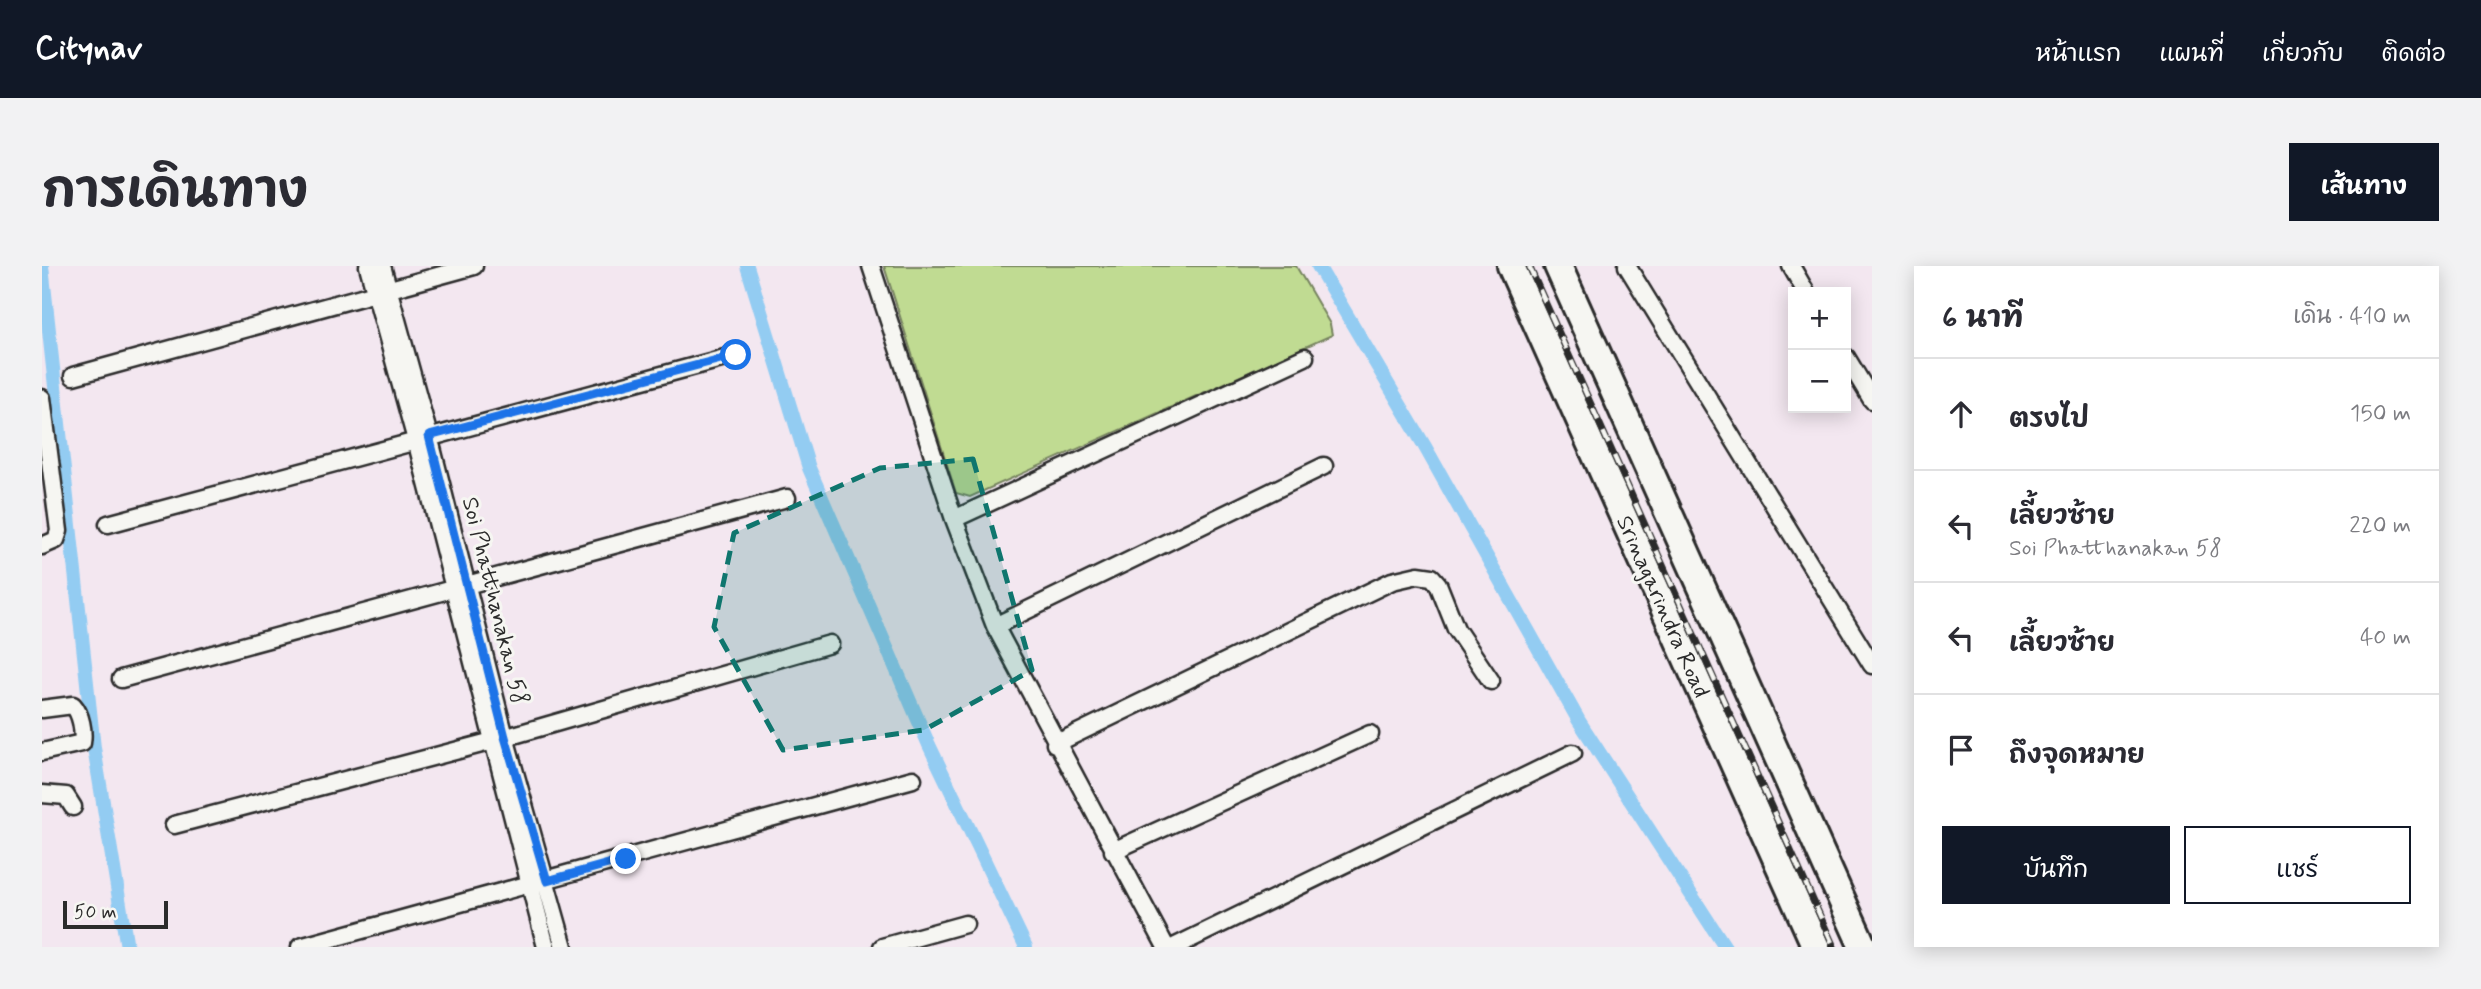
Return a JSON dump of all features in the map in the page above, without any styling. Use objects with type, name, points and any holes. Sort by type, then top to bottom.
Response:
[{"type":"main road","name":"Srinagarindra Road","points":[[1511,266],[1816,947]]},
{"type":"main road","name":"Srinagarindra Road","points":[[1558,266],[1863,947]]},
{"type":"street","name":"Soi Phatthanakan 58","points":[[368,266],[382,291],[423,438],[499,739],[545,947]]},
{"type":"street","name":"Soi Phatthanakan 58","points":[[382,266],[382,291]]},
{"type":"street","points":[[74,376],[474,266]]},
{"type":"street","points":[[871,266],[954,519],[995,626],[1055,744],[1166,947]]},
{"type":"street","points":[[1627,266],[1872,665]]},
{"type":"street","points":[[1791,266],[1804,287]]},
{"type":"street","points":[[108,524],[736,355]]},
{"type":"street","points":[[954,519],[1305,357]]},
{"type":"street","points":[[1851,365],[1872,400]]},
{"type":"street","points":[[42,398],[59,531],[56,540],[42,545]]},
{"type":"street","points":[[995,626],[1324,466]]},
{"type":"street","points":[[121,679],[787,498]]},
{"type":"street","points":[[1055,744],[1392,581],[1418,575],[1432,577],[1438,584],[1456,629],[1491,681]]},
{"type":"street","points":[[174,824],[499,739],[830,644]]},
{"type":"street","points":[[42,709],[73,705],[78,711],[83,736],[82,743],[71,748],[42,752]]},
{"type":"street","points":[[1113,851],[1370,734]]},
{"type":"street","name":"Soi Phatthanakan 58","points":[[499,739],[547,881],[564,947]]},
{"type":"street","points":[[1174,947],[1573,753]]},
{"type":"street","points":[[300,947],[912,779]]},
{"type":"street","points":[[42,794],[66,796],[73,807]]},
{"type":"street","points":[[882,947],[965,924]]},
{"type":"highlighted area","points":[[973,459],[1032,670],[924,730],[783,750],[714,627],[734,533],[880,468]]},
{"type":"green space","points":[[884,266],[1296,266],[1330,324],[1332,335],[970,497],[956,493]]},
{"type":"waterway","points":[[42,266],[94,748],[127,947]]},
{"type":"waterway","points":[[747,266],[809,468],[929,745],[1026,947]]},
{"type":"waterway","points":[[1318,266],[1424,445],[1579,721],[1725,947]]},
{"type":"railway","points":[[1529,266],[1834,947]]},
{"type":"route","points":[[626,859],[547,881],[505,737],[429,436],[736,355]]}]
